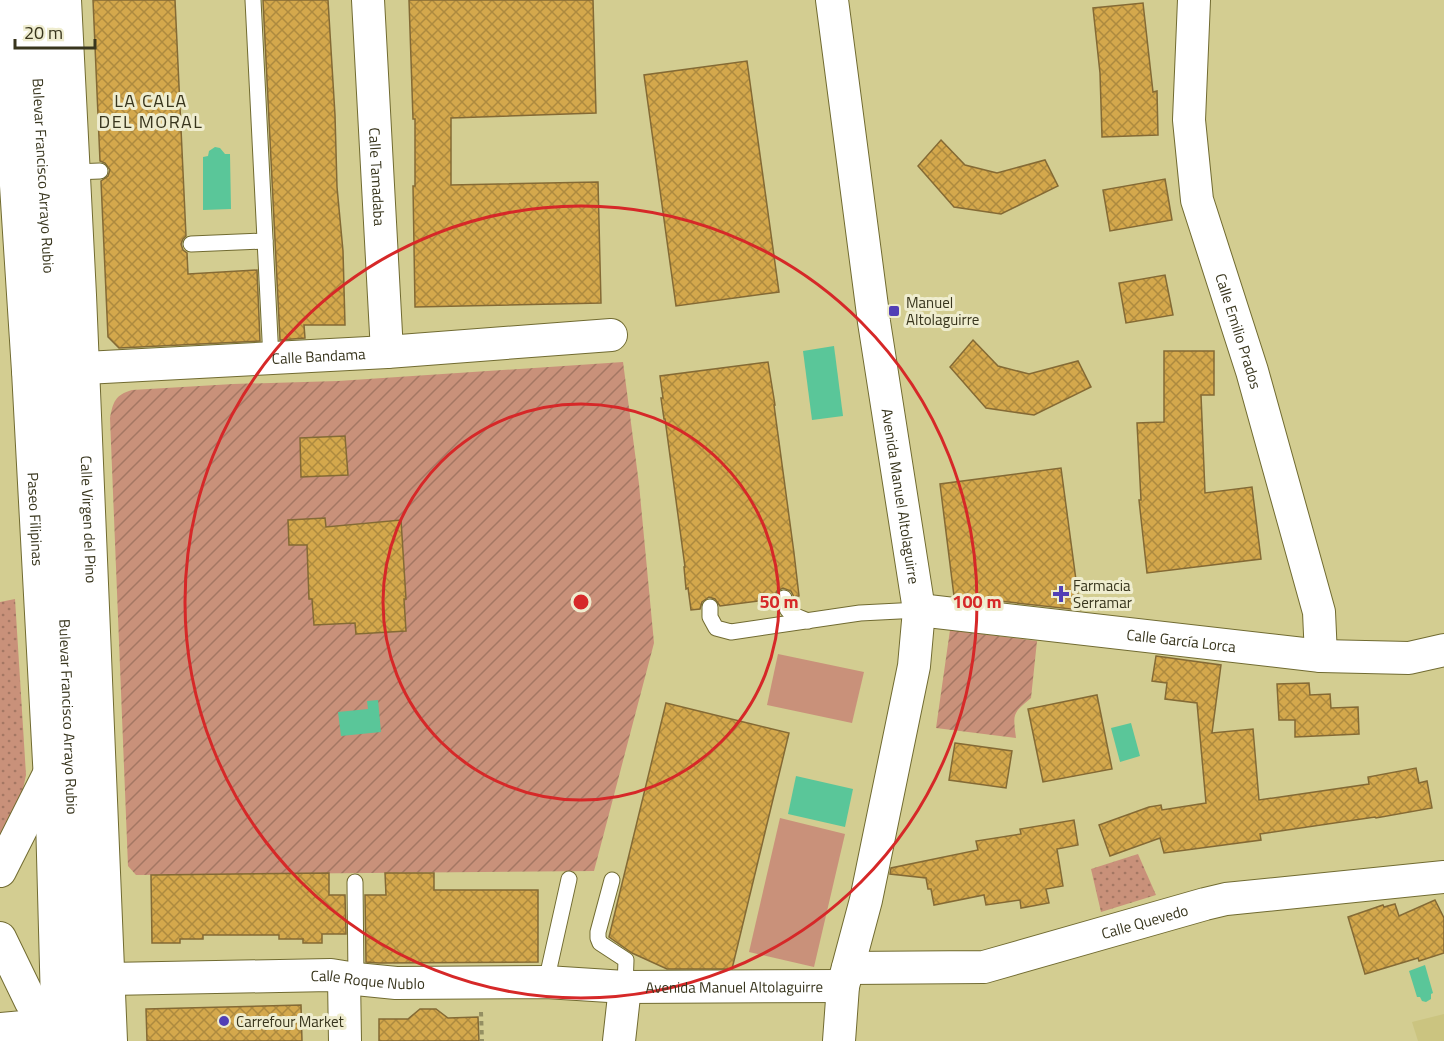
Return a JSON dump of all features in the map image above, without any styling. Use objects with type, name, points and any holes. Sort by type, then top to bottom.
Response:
[{"type":"street","name":"Paseo Filipinas","points":[[4,0],[66,1035]]},
{"type":"street","name":"Bulevar Francisco Arrayo Rubio","points":[[34,0],[54,351]]},
{"type":"street","name":"Calle Virgen del Pino","points":[[65,0],[87,171],[83,369],[111,1041]]},
{"type":"street","name":"Calle Tamadaba","points":[[368,0],[387,352]]},
{"type":"street","name":"Avenida Manuel Altolaguirre","points":[[832,0],[874,322],[919,610],[911,677],[866,900],[846,977],[839,1041]]},
{"type":"street","name":"Calle Emilio Prados","points":[[1194,0],[1189,120],[1197,200],[1252,371],[1319,612],[1321,656]]},
{"type":"street","name":"Calle Bandama","points":[[28,371],[387,352],[611,335]]},
{"type":"street","name":"Bulevar Francisco Arrayo Rubio","points":[[56,391],[66,1035]]},
{"type":"street","name":"Calle García Lorca","points":[[919,610],[1321,656],[1409,658],[1444,650]]},
{"type":"street","points":[[0,871],[50,773]]},
{"type":"street","name":"Calle Quevedo","points":[[846,977],[984,967],[1226,899],[1444,877]]},
{"type":"street","points":[[0,938],[31,1002],[66,1035]]},
{"type":"street","name":"Calle Roque Nublo","points":[[108,979],[330,975],[350,979],[396,982],[546,982],[625,987]]},
{"type":"street","name":"Avenida Manuel Altolaguirre","points":[[625,987],[846,977]]},
{"type":"street","points":[[345,1041],[350,979]]},
{"type":"street","points":[[619,1041],[625,987]]},
{"type":"street","points":[[0,1029],[66,1035]]},
{"type":"lane","points":[[253,0],[271,359]]},
{"type":"lane","points":[[191,244],[265,241]]},
{"type":"lane","points":[[784,598],[785,607],[791,614],[808,621]]},
{"type":"lane","points":[[710,607],[710,618],[716,628],[731,632],[860,613],[919,610]]},
{"type":"lane","points":[[546,982],[569,879]]},
{"type":"lane","points":[[612,880],[598,938],[600,942],[626,960],[625,987]]},
{"type":"lane","points":[[350,979],[355,882]]},
{"type":"shaded area","points":[[215,147],[220,148],[225,154],[230,154],[231,209],[203,210],[203,157],[208,156],[209,151]]},
{"type":"shaded area","points":[[834,346],[843,416],[812,420],[803,351]]},
{"type":"shaded area","points":[[623,362],[639,484],[654,643],[594,871],[136,875],[128,866],[110,418],[118,397],[132,390],[338,381]]},
{"type":"shaded area","points":[[15,599],[26,775],[22,794],[0,840],[0,602]]},
{"type":"shaded area","points":[[950,630],[1037,641],[1031,698],[1020,707],[1015,715],[1016,738],[936,728]]},
{"type":"shaded area","points":[[778,654],[864,672],[852,723],[767,705]]},
{"type":"shaded area","points":[[378,700],[381,732],[341,736],[338,712],[368,709],[367,701]]},
{"type":"shaded area","points":[[1131,723],[1140,756],[1120,762],[1111,728]]},
{"type":"shaded area","points":[[796,776],[853,789],[845,827],[788,814]]},
{"type":"shaded area","points":[[780,818],[845,834],[814,967],[749,952]]},
{"type":"shaded area","points":[[1138,854],[1156,895],[1101,912],[1091,869]]},
{"type":"shaded area","points":[[1425,965],[1433,993],[1431,999],[1426,1002],[1417,997],[1409,971]]},
{"type":"shaded area","points":[[1444,1014],[1444,1041],[1418,1041],[1412,1022]]},
{"type":"building","points":[[93,0],[175,0],[186,236],[181,244],[187,253],[188,274],[257,270],[260,341],[119,348],[108,337],[101,181],[108,176],[110,170],[105,163],[100,161]]},
{"type":"building","points":[[263,0],[328,0],[337,187],[343,251],[345,325],[304,325],[305,338],[280,340]]},
{"type":"building","points":[[409,0],[593,0],[596,113],[451,118],[451,185],[598,182],[601,303],[415,307],[413,186],[415,186],[415,119],[413,119]]},
{"type":"building","points":[[1143,3],[1153,92],[1157,91],[1158,135],[1102,137],[1100,73],[1093,8]]},
{"type":"building","points":[[747,61],[779,292],[676,306],[644,75]]},
{"type":"building","points":[[941,140],[965,165],[997,173],[1045,160],[1058,186],[1001,214],[954,207],[918,166]]},
{"type":"building","points":[[1165,179],[1172,220],[1110,231],[1103,190]]},
{"type":"building","points":[[1165,275],[1173,315],[1126,323],[1119,283]]},
{"type":"building","points":[[973,340],[998,366],[1029,374],[1078,361],[1091,387],[1034,415],[986,408],[950,367]]},
{"type":"building","points":[[1164,351],[1214,351],[1214,395],[1201,395],[1205,493],[1252,487],[1261,559],[1147,573],[1139,500],[1141,500],[1137,423],[1164,422]]},
{"type":"building","points":[[768,362],[799,596],[794,597],[791,591],[783,588],[777,591],[774,599],[720,606],[715,599],[709,597],[702,602],[700,609],[691,610],[688,588],[686,589],[660,376]]},
{"type":"building","points":[[345,436],[348,475],[301,477],[300,438]]},
{"type":"building","points":[[1061,468],[1080,610],[954,596],[940,484]]},
{"type":"building","points":[[325,518],[326,527],[401,520],[406,631],[356,634],[355,623],[314,625],[312,599],[309,599],[307,545],[289,545],[288,520]]},
{"type":"building","points":[[1156,656],[1221,665],[1212,733],[1253,729],[1259,800],[1369,784],[1368,777],[1416,768],[1419,783],[1427,781],[1432,808],[1260,834],[1261,840],[1164,853],[1160,838],[1110,856],[1099,825],[1149,807],[1161,805],[1162,810],[1206,803],[1197,703],[1165,699],[1167,683],[1152,681]]},
{"type":"building","points":[[1309,683],[1310,695],[1330,694],[1331,708],[1358,707],[1359,734],[1295,737],[1295,720],[1279,720],[1277,684]]},
{"type":"building","points":[[1097,695],[1112,769],[1043,782],[1028,709]]},
{"type":"building","points":[[666,703],[789,733],[732,969],[667,969],[632,953],[609,937]]},
{"type":"building","points":[[955,743],[1012,751],[1006,788],[949,780]]},
{"type":"building","points":[[1074,820],[1078,845],[1057,849],[1063,886],[1046,889],[1049,903],[1021,908],[1020,900],[986,905],[984,895],[934,905],[926,878],[890,874],[891,868],[978,850],[976,841],[1021,834],[1020,829]]},
{"type":"building","points":[[329,873],[329,895],[345,895],[346,934],[322,934],[322,943],[303,943],[303,939],[279,939],[279,935],[203,935],[203,939],[180,939],[180,943],[152,943],[151,875]]},
{"type":"building","points":[[385,873],[434,873],[434,890],[538,890],[538,962],[366,962],[365,895],[386,895]]},
{"type":"building","points":[[1435,900],[1444,918],[1444,953],[1419,961],[1418,958],[1365,974],[1348,917],[1383,905],[1384,907],[1395,904],[1399,916]]},
{"type":"building","name":"Carrefour Market","points":[[301,1005],[302,1041],[147,1041],[146,1009]]},
{"type":"building","points":[[420,1009],[436,1009],[448,1018],[478,1017],[479,1041],[379,1041],[379,1019],[408,1019]]},
{"type":"place","name":"Manuel Altolaguirre","points":[[894,311]]},
{"type":"place","name":"Farmacia Serramar","points":[[1061,594]]},
{"type":"place","name":"Carrefour Market","points":[[224,1021]]},
{"type":"district","name":"LA CALA DEL MORAL","points":[[151,110]]}]
